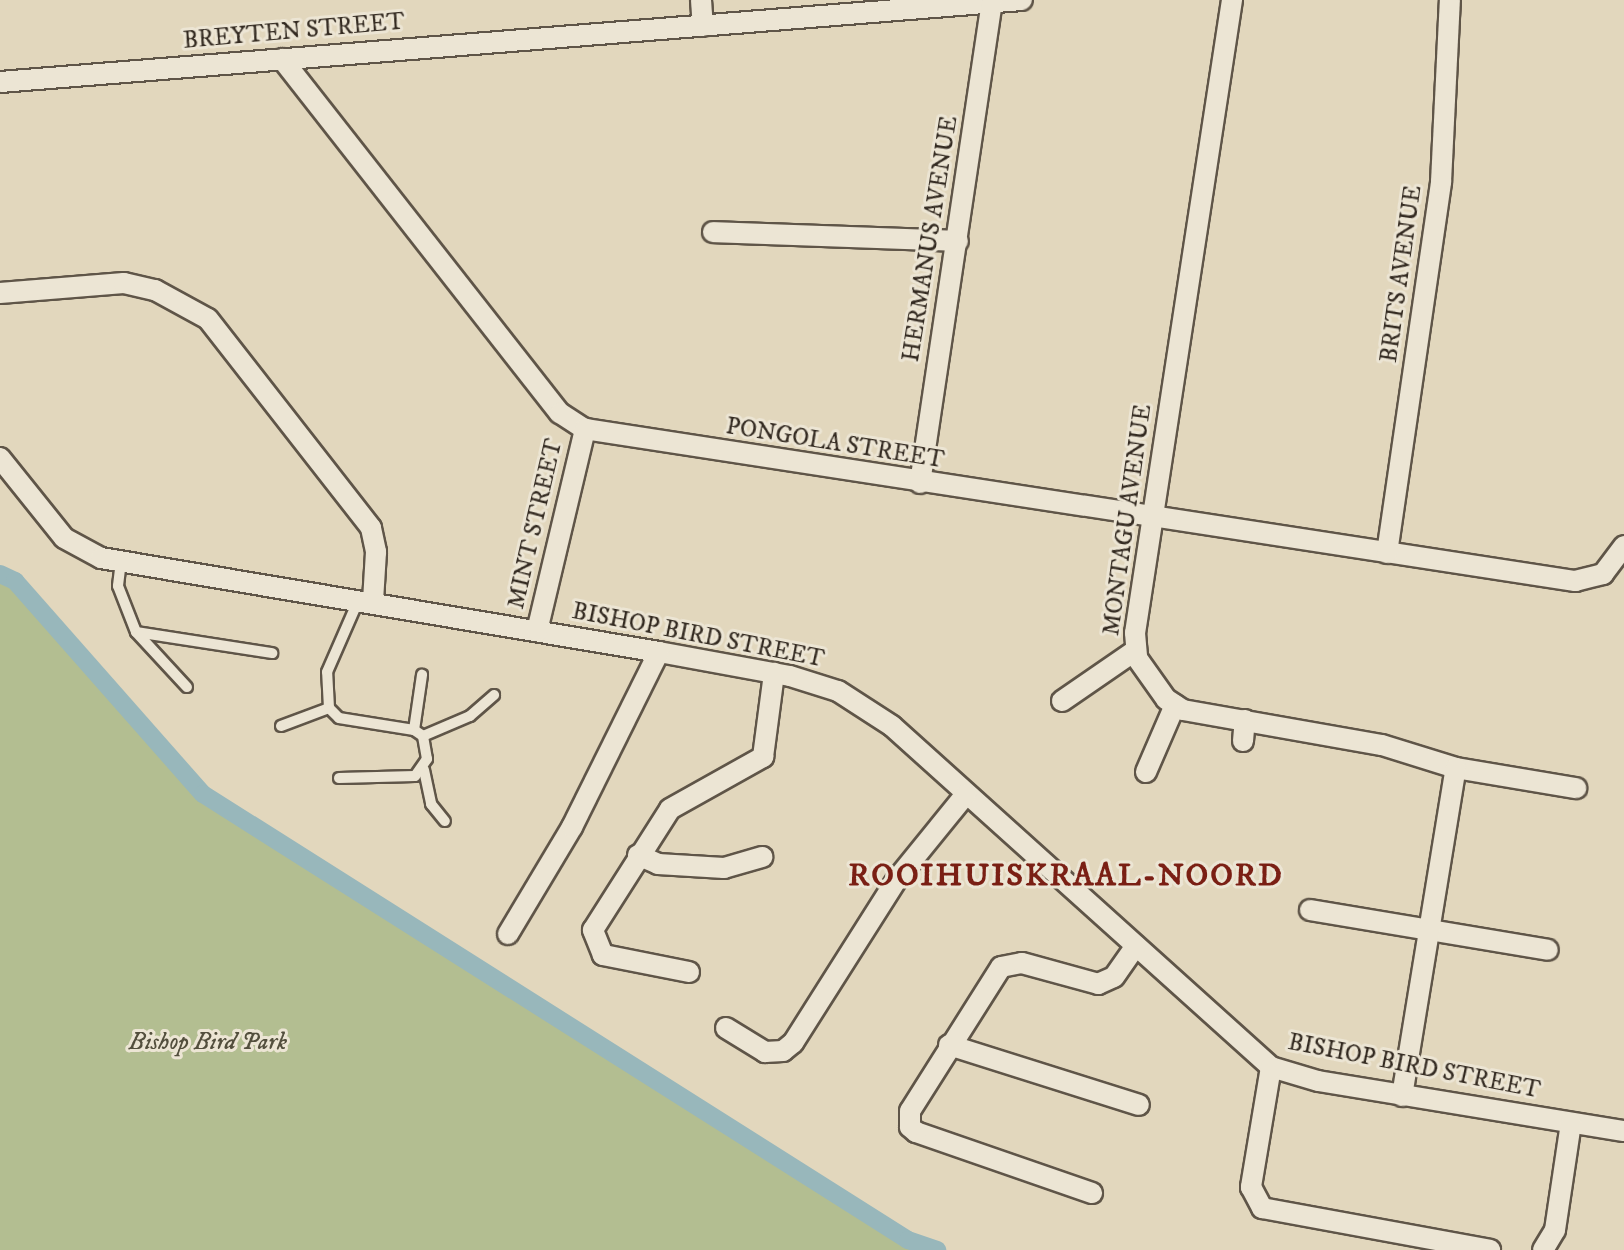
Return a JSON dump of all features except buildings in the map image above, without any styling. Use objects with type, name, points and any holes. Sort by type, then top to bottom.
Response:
[{"type":"street","points":[[701,0],[703,26]]},
{"type":"street","name":"BREYTEN STREET","points":[[0,82],[1022,0]]},
{"type":"street","name":"MONTAGU AVENUE","points":[[1175,705],[1152,682],[1136,650],[1232,0]]},
{"type":"street","name":"BRITS AVENUE","points":[[1387,553],[1441,182],[1450,0]]},
{"type":"street","name":"HERMANUS AVENUE","points":[[920,483],[992,2]]},
{"type":"street","points":[[282,59],[551,401],[585,429]]},
{"type":"street","points":[[713,232],[958,241]]},
{"type":"street","points":[[0,293],[124,283],[155,290],[208,319],[371,528],[376,552],[366,600]]},
{"type":"street","name":"PONGOLA STREET","points":[[585,429],[920,483],[1575,581],[1603,574],[1624,546]]},
{"type":"street","name":"MINT STREET","points":[[537,631],[585,429]]},
{"type":"street","name":"BISHOP BIRD STREET","points":[[0,458],[64,538],[82,552],[774,673],[838,691],[864,706],[966,794],[1271,1067],[1402,1096],[1624,1131]]},
{"type":"street","points":[[1062,701],[1136,650]]},
{"type":"street","points":[[508,934],[572,827],[659,652]]},
{"type":"street","points":[[689,972],[611,959],[595,947],[596,918],[677,802],[763,757],[774,673]]},
{"type":"street","points":[[1146,772],[1175,705],[1244,730],[1416,752],[1456,768],[1576,788]]},
{"type":"street","points":[[1402,1096],[1456,768]]},
{"type":"street","points":[[726,1028],[765,1052],[783,1051],[793,1043],[897,879],[966,794]]},
{"type":"street","points":[[638,855],[658,864],[724,868],[762,857]]},
{"type":"street","points":[[1310,910],[1548,950]]},
{"type":"street","points":[[1092,1193],[910,1127],[914,1101],[1001,967],[1022,963],[1098,984],[1114,977],[1136,946]]},
{"type":"street","points":[[949,1045],[1139,1105]]},
{"type":"street","points":[[1271,1067],[1251,1187],[1262,1208],[1490,1250]]},
{"type":"street","points":[[1543,1250],[1555,1230],[1571,1123]]},
{"type":"lane","points":[[121,561],[118,586],[136,632],[187,687]]},
{"type":"lane","points":[[366,600],[327,672],[329,708],[339,718],[418,733],[470,716],[494,695]]},
{"type":"lane","points":[[136,632],[272,653]]},
{"type":"lane","points":[[422,675],[418,733],[431,804],[445,821]]},
{"type":"lane","points":[[281,726],[329,708]]},
{"type":"lane","points":[[339,778],[403,778],[424,770]]},
{"type":"green space","name":"Bishop Bird Park","points":[[0,574],[15,581],[203,794],[908,1240],[937,1250],[0,1250]]},
{"type":"waterway","points":[[0,574],[15,581],[203,794],[908,1240],[937,1250]]},
{"type":"district","name":"ROOIHUISKRAAL-NOORD","points":[[1066,876]]}]
